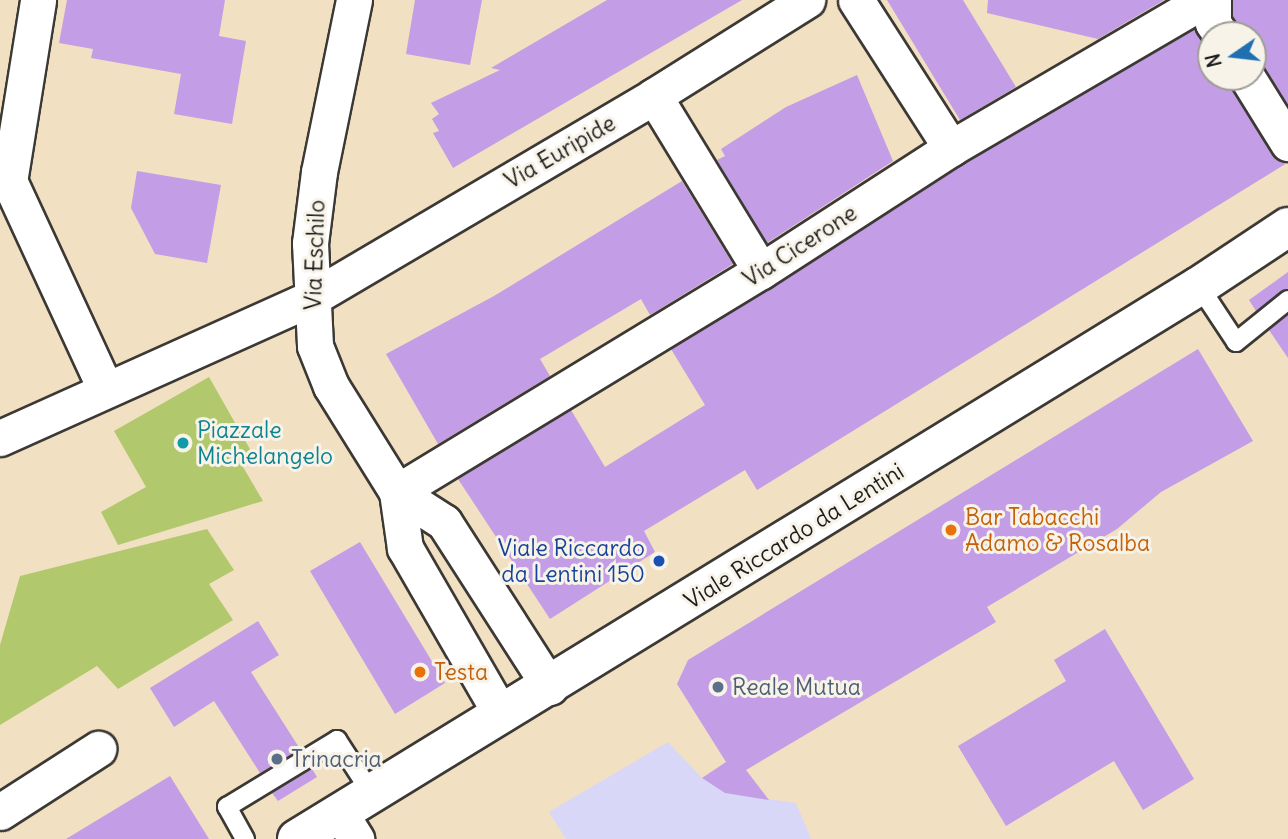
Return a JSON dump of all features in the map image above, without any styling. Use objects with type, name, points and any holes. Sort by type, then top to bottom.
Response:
[{"type":"main road","name":"Viale Riccardo da Lentini","points":[[297,839],[356,815],[501,714],[550,687],[1199,286],[1288,227]]},
{"type":"street","points":[[38,0],[5,171],[105,388]]},
{"type":"street","name":"Via Eschilo","points":[[354,0],[320,172],[310,243],[310,299],[315,346],[331,387],[397,492]]},
{"type":"street","name":"Via Euripide","points":[[0,438],[105,388],[310,299],[654,96],[807,0]]},
{"type":"street","points":[[856,0],[951,148]]},
{"type":"street","name":"Via Cicerone","points":[[397,492],[761,271],[951,148],[1204,0]]},
{"type":"street","points":[[1213,0],[1213,21]]},
{"type":"street","points":[[1256,91],[1288,144]]},
{"type":"street","points":[[654,96],[761,271]]},
{"type":"street","points":[[397,492],[444,522],[550,687]]},
{"type":"street","points":[[397,492],[405,548],[501,714]]},
{"type":"street","points":[[5,797],[98,750]]},
{"type":"lane","points":[[1199,286],[1236,342],[1288,300]]},
{"type":"lane","points":[[245,839],[227,807],[337,740],[356,815]]},
{"type":"shaded area","points":[[668,742],[702,778],[725,793],[796,803],[811,839],[566,839],[549,812]]},
{"type":"green space","points":[[209,377],[255,458],[243,467],[263,501],[118,545],[101,512],[146,487],[114,431]]},
{"type":"green space","points":[[207,529],[234,570],[209,584],[233,620],[118,689],[97,666],[0,725],[0,645],[20,576]]},
{"type":"building","points":[[67,0],[225,0],[219,36],[246,41],[232,124],[174,114],[181,74],[91,58],[93,49],[59,43]]},
{"type":"building","points":[[415,0],[482,0],[470,65],[406,54]]},
{"type":"building","points":[[607,0],[742,0],[453,168],[433,133],[439,131],[432,119],[439,114],[431,103],[500,70],[491,68]]},
{"type":"building","points":[[887,0],[963,0],[1016,87],[960,120]]},
{"type":"building","points":[[988,0],[1164,0],[1098,39],[987,13]]},
{"type":"building","points":[[1233,0],[1288,0],[1288,105],[1267,71],[1267,21],[1235,21]]},
{"type":"building","points":[[1195,29],[1197,91],[1235,91],[1271,154],[1287,163],[757,490],[745,470],[644,531],[655,552],[550,619],[458,479],[571,410],[605,467],[705,405],[671,349],[980,154]]},
{"type":"building","points":[[857,75],[893,161],[767,243],[717,160],[725,156],[721,149],[786,107]]},
{"type":"building","points":[[137,171],[221,185],[207,263],[155,254],[131,208]]},
{"type":"building","points":[[682,181],[733,264],[650,315],[641,299],[540,359],[550,376],[438,444],[386,354],[494,296]]},
{"type":"building","points":[[1288,272],[1288,289],[1256,311],[1249,300]]},
{"type":"building","points":[[1288,315],[1288,358],[1269,330]]},
{"type":"building","points":[[1198,349],[1253,441],[1161,492],[1117,529],[987,607],[996,622],[746,770],[769,800],[725,793],[702,778],[726,762],[677,684],[688,660]]},
{"type":"building","points":[[360,542],[445,683],[395,714],[310,571]]},
{"type":"building","points":[[258,621],[279,655],[251,672],[300,749],[260,773],[214,701],[174,727],[150,688]]},
{"type":"building","points":[[1105,629],[1194,779],[1143,810],[1114,761],[1006,826],[958,746],[1066,681],[1054,660]]},
{"type":"building","points":[[312,769],[317,777],[278,801],[272,793]]},
{"type":"building","points":[[170,776],[209,839],[66,839]]},
{"type":"place","name":"Piazzale Michelangelo","points":[[183,443]]},
{"type":"place","name":"Bar Tabacchi Adamo & Rosalba","points":[[951,530]]},
{"type":"place","name":"Viale Riccardo da Lentini 150","points":[[659,561]]},
{"type":"place","name":"Testa","points":[[420,672]]},
{"type":"place","name":"Reale Mutua","points":[[718,687]]},
{"type":"place","name":"Trinacria","points":[[277,759]]}]
